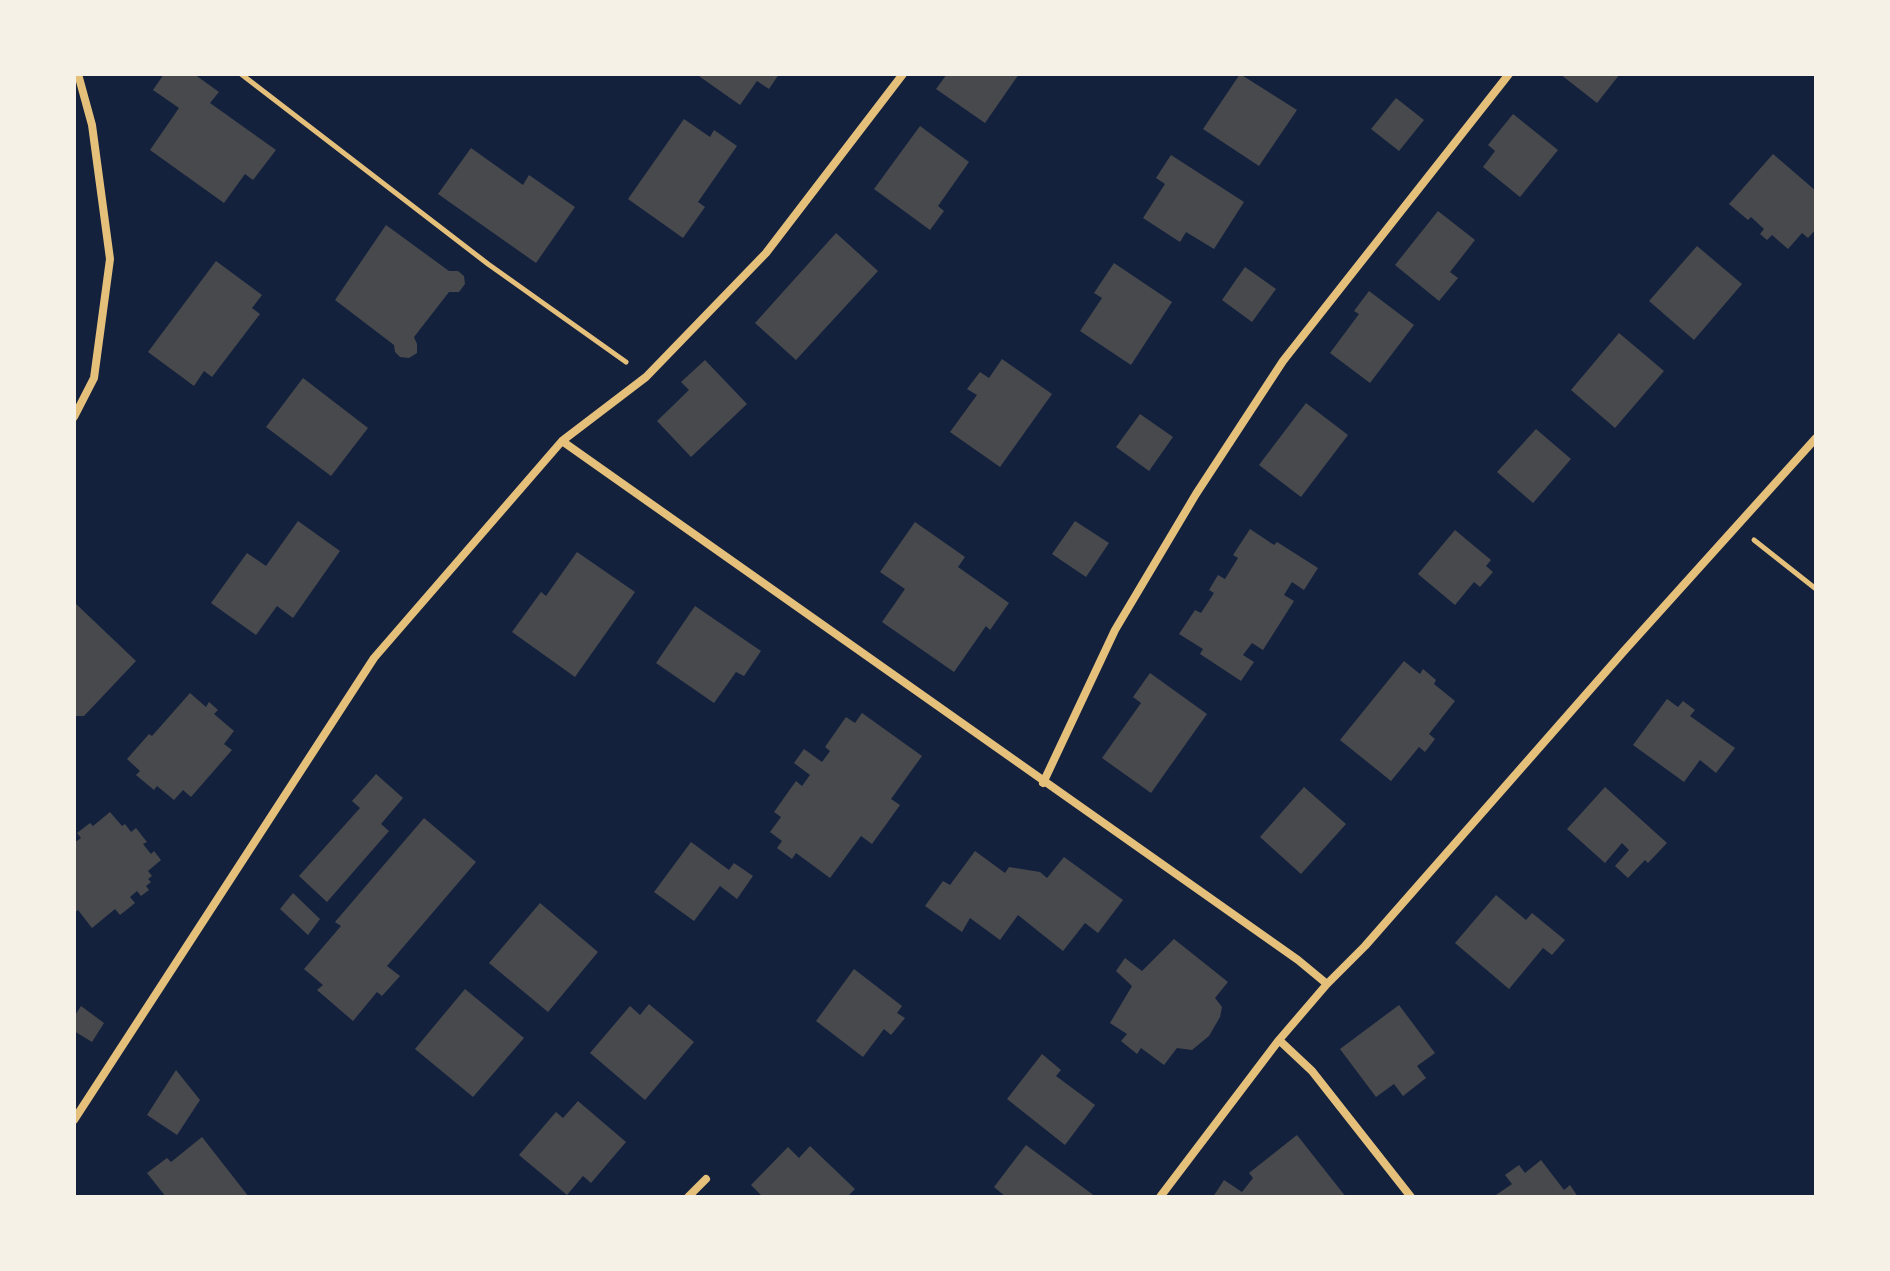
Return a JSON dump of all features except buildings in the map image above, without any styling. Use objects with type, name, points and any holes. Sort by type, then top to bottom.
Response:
[{"type":"street","points":[[74,417],[94,378],[110,259],[92,125],[78,74]]},
{"type":"street","points":[[74,1120],[374,658],[562,441],[646,377],[766,253],[903,74]]},
{"type":"street","points":[[1043,783],[1115,630],[1196,494],[1283,361],[1509,74]]},
{"type":"street","points":[[1160,1197],[1279,1040],[1327,984],[1365,946],[1816,438]]},
{"type":"street","points":[[562,441],[1298,960],[1327,984]]},
{"type":"street","points":[[1279,1040],[1312,1071],[1411,1197]]},
{"type":"street","points":[[688,1197],[706,1179]]},
{"type":"path","points":[[241,74],[488,264],[646,377]]},
{"type":"path","points":[[1737,526],[1816,589]]}]
